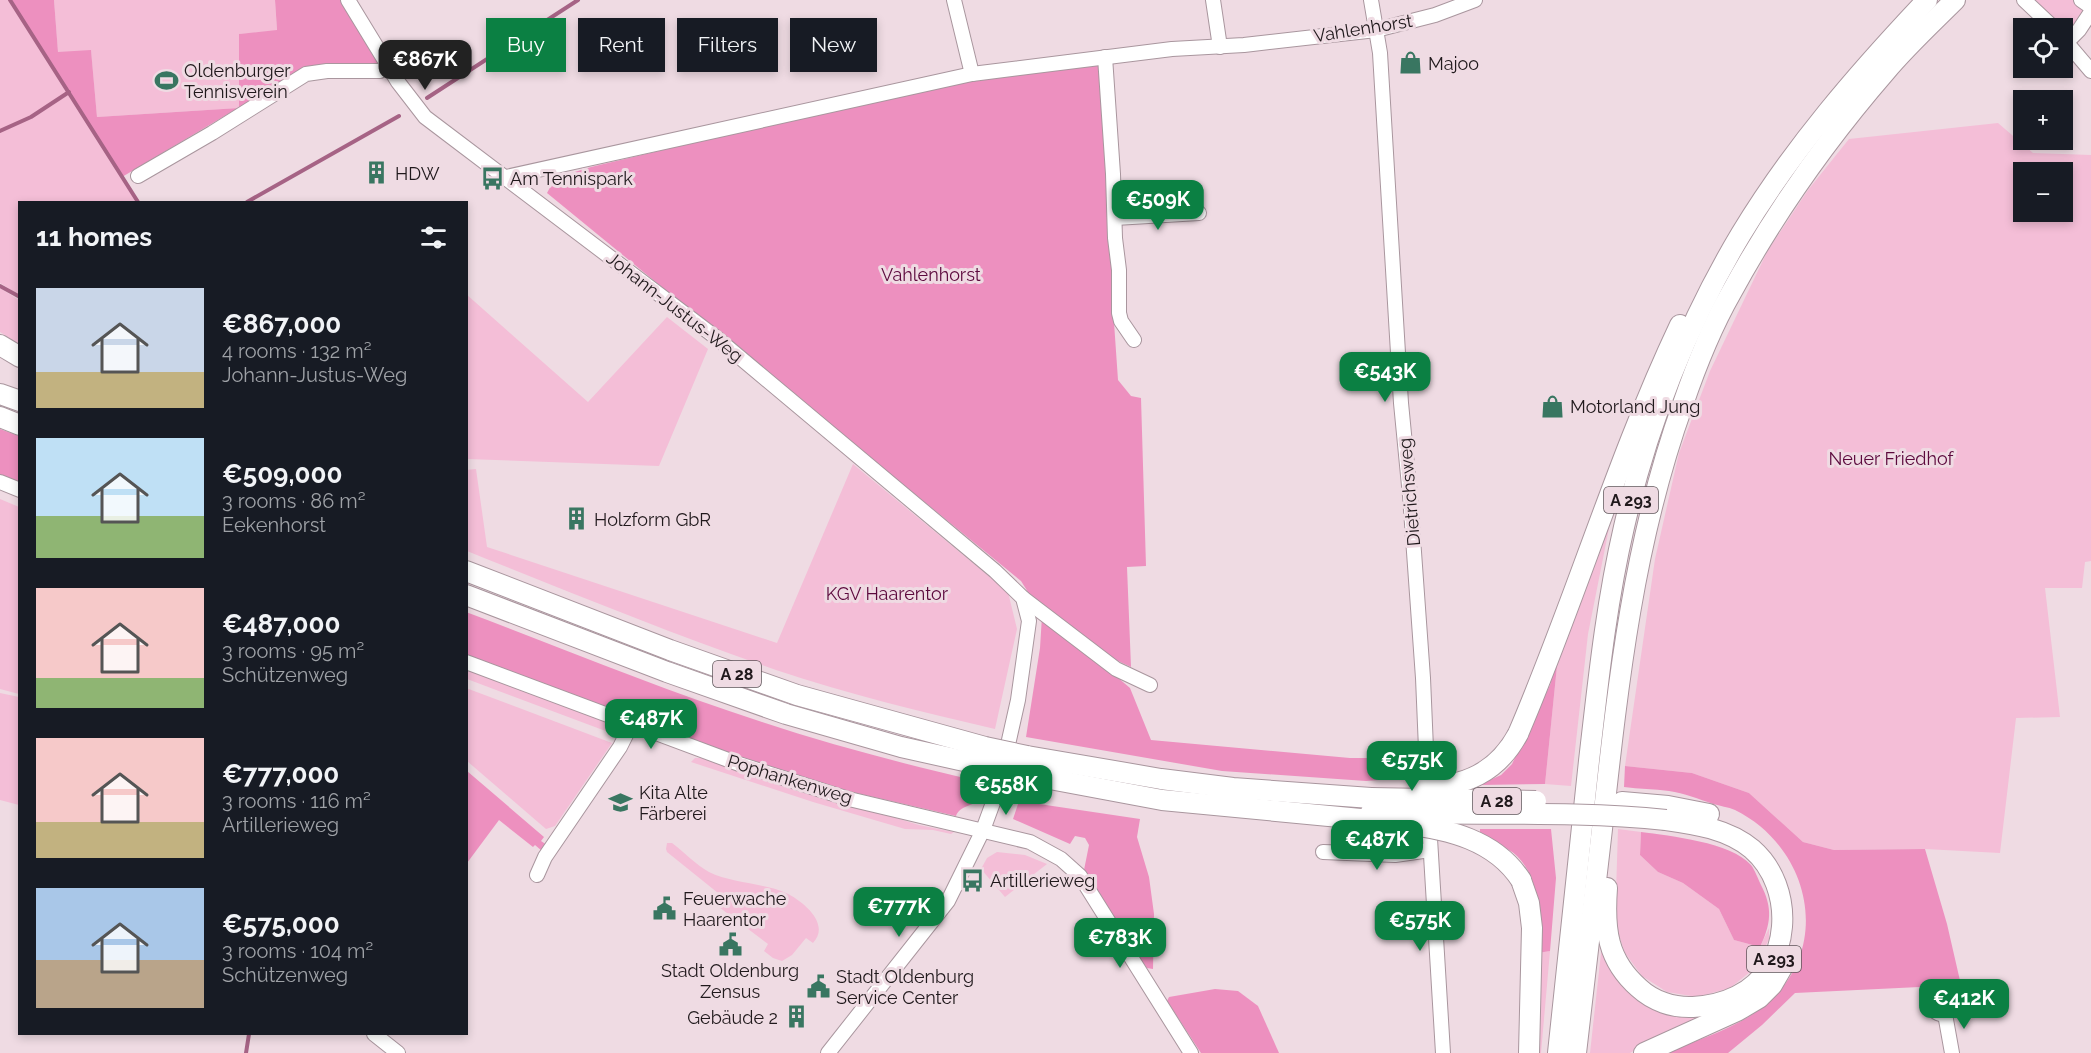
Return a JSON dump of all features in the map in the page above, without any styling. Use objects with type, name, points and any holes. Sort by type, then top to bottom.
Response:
[{"type":"highway","name":"A 293","points":[[1557,1053],[1610,591],[1624,526],[1641,465],[1684,347],[1701,308],[1741,234],[1791,160],[1828,111],[1858,74],[1927,0]]},
{"type":"highway","name":"A 293","points":[[1576,1053],[1619,676],[1645,532],[1672,433],[1697,365],[1730,294],[1768,230],[1810,167],[1888,68],[1954,0]]},
{"type":"highway","name":"A 28","points":[[1371,805],[1467,781],[1487,771],[1503,755],[1518,734],[1664,357],[1688,307],[1710,269],[1741,234]]},
{"type":"highway","points":[[0,345],[18,356]]},
{"type":"highway","points":[[0,394],[18,400]]},
{"type":"highway","points":[[0,417],[18,424]]},
{"type":"highway","name":"A 28","points":[[468,572],[670,650],[983,756]]},
{"type":"highway","name":"A 28","points":[[468,596],[667,672],[786,714],[901,747],[983,756],[1162,800],[1281,811]]},
{"type":"highway","name":"A 28","points":[[1025,765],[1233,788],[1330,795],[1371,805],[1472,840],[1503,858],[1521,880],[1529,903],[1532,928],[1529,1053]]},
{"type":"highway","name":"A 293","points":[[1281,811],[1371,805],[1433,814],[1667,813],[1709,828],[1750,847],[1763,860],[1778,887],[1783,917],[1782,933],[1774,959],[1753,985],[1739,996],[1722,1003],[1685,1007],[1667,1004],[1646,995],[1630,980],[1617,963],[1609,944],[1606,924],[1609,854],[1602,827]]},
{"type":"highway","points":[[1644,1053],[1737,1011],[1759,998],[1772,985],[1784,966],[1793,945],[1796,927],[1793,893],[1787,876],[1766,844],[1751,832],[1712,815],[1667,813]]},
{"type":"street","name":"Johann-Justus-Weg","points":[[348,0],[398,82],[425,117],[718,339],[995,571],[1023,598],[1116,669],[1150,685]]},
{"type":"street","points":[[954,0],[972,74]]},
{"type":"street","points":[[1214,0],[1220,47]]},
{"type":"street","name":"Dietrichsweg","points":[[1371,0],[1380,53],[1401,403],[1411,500],[1443,1053]]},
{"type":"street","name":"Vahlenhorst","points":[[506,177],[972,74],[1172,49],[1220,47],[1376,30],[1435,15],[1475,0]]},
{"type":"street","points":[[2024,0],[2043,18]]},
{"type":"street","points":[[2081,0],[2091,7]]},
{"type":"street","points":[[2073,34],[2079,30],[2091,12]]},
{"type":"street","points":[[2073,50],[2091,71]]},
{"type":"street","points":[[1105,57],[1115,238],[1119,270],[1119,313],[1121,321],[1134,340]]},
{"type":"street","points":[[138,176],[306,74],[327,71],[381,71],[388,65]]},
{"type":"street","points":[[1115,218],[1199,213]]},
{"type":"street","points":[[0,482],[18,489]]},
{"type":"street","points":[[828,1053],[948,901],[983,830],[999,789],[1018,700],[1029,621],[1023,598]]},
{"type":"street","name":"Pophankenweg","points":[[468,663],[738,764],[849,799],[983,830],[1040,846],[1072,868],[1086,886],[1191,1053]]},
{"type":"street","points":[[537,875],[545,857],[620,747],[631,725]]},
{"type":"street","points":[[1323,852],[1395,855],[1430,850]]},
{"type":"street","points":[[1945,1014],[1952,1053]]},
{"type":"street","points":[[375,1035],[398,1053]]},
{"type":"green space","points":[[0,0],[14,0],[137,201],[18,201],[18,294],[0,283]]},
{"type":"green space","points":[[9,0],[54,0],[58,52],[91,50],[97,117],[238,108],[122,177]]},
{"type":"green space","name":"Oldenburger Tennisverein","points":[[54,0],[275,0],[277,31],[239,34],[239,108],[97,117],[91,51],[58,53]]},
{"type":"green space","points":[[275,0],[344,0],[388,65],[305,68],[239,107],[239,34],[277,30]]},
{"type":"green space","points":[[2024,0],[2089,0],[2073,31],[2073,18],[2043,18]]},
{"type":"green space","name":"Vahlenhorst","points":[[1102,63],[1108,128],[1113,308],[1118,380],[1131,396],[1141,398],[1146,566],[1127,567],[1131,667],[1105,655],[1033,600],[1021,581],[547,193],[555,178],[591,167],[975,76]]},
{"type":"green space","name":"Neuer Friedhof","points":[[1998,123],[2013,136],[2013,150],[2091,155],[2091,561],[2085,562],[2082,588],[2045,588],[2060,717],[2016,718],[2000,853],[1925,849],[1834,850],[1803,842],[1749,793],[1692,773],[1625,766],[1655,559],[1679,453],[1710,371],[1767,252],[1808,190],[1849,139]]},
{"type":"green space","points":[[0,288],[18,299],[18,343],[0,332]]},
{"type":"green space","points":[[468,296],[588,402],[667,317],[708,349],[659,466],[468,459]]},
{"type":"green space","points":[[0,429],[18,436],[18,483],[0,476]]},
{"type":"green space","name":"KGV Haarentor","points":[[853,464],[1008,592],[1017,629],[995,729],[830,687],[776,670],[659,627],[468,551],[468,470],[476,469],[487,547],[777,643]]},
{"type":"green space","points":[[0,499],[18,507],[18,694],[0,689]]},
{"type":"green space","points":[[1613,508],[1588,634],[1571,786],[1545,784],[1558,656]]},
{"type":"green space","points":[[468,613],[725,710],[873,755],[986,783],[981,798],[960,810],[956,816],[852,792],[741,758],[468,655]]},
{"type":"green space","points":[[1042,616],[1130,688],[1151,740],[1350,758],[1417,758],[1418,777],[1366,781],[1222,771],[1026,737],[1040,648]]},
{"type":"green space","points":[[1558,656],[1545,784],[1479,785],[1501,775],[1512,764],[1550,685]]},
{"type":"green space","points":[[468,670],[609,723],[619,736],[468,679]]},
{"type":"green space","points":[[468,689],[612,743],[555,826],[546,829],[468,762]]},
{"type":"green space","points":[[0,693],[18,697],[18,805],[0,800]]},
{"type":"green space","points":[[695,758],[919,825],[954,832],[951,834],[933,830],[905,829],[691,762]]},
{"type":"green space","points":[[1625,766],[1692,773],[1749,793],[1803,842],[1834,850],[1925,849],[1947,924],[1961,985],[1795,993],[1762,1025],[1728,1053],[1665,1053],[1737,1024],[1774,997],[1792,973],[1802,948],[1806,921],[1803,894],[1794,869],[1779,846],[1759,826],[1735,810],[1686,795],[1624,787]]},
{"type":"green space","points":[[468,772],[544,837],[541,841],[547,845],[542,851],[535,845],[533,847],[499,820],[468,862]]},
{"type":"green space","points":[[1019,801],[1140,819],[1137,837],[1149,877],[1154,914],[1153,969],[1147,968],[1144,964],[1084,870],[1089,845],[1085,838],[1075,836],[1070,844],[1013,819]]},
{"type":"green space","points":[[1480,829],[1551,829],[1556,878],[1550,951],[1538,953],[1537,902],[1531,877],[1525,866],[1509,850],[1480,836]]},
{"type":"green space","points":[[1618,829],[1641,832],[1640,855],[1658,872],[1683,883],[1719,909],[1734,940],[1760,947],[1769,928],[1769,939],[1755,968],[1730,988],[1697,997],[1667,992],[1642,976],[1625,953],[1615,924]]},
{"type":"green space","points":[[1641,832],[1699,841],[1742,857],[1751,865],[1765,893],[1769,909],[1768,923],[1760,947],[1734,940],[1719,909],[1683,883],[1658,872],[1640,855]]},
{"type":"green space","points":[[667,843],[672,843],[695,862],[718,876],[786,893],[807,907],[813,914],[819,928],[818,936],[813,943],[806,938],[792,955],[782,961],[773,958],[764,951],[768,944],[711,901],[718,893],[667,852]]},
{"type":"green space","points":[[997,852],[1025,855],[1047,864],[1005,897],[981,869],[987,858]]},
{"type":"green space","points":[[1602,944],[1629,989],[1721,1009],[1661,1034],[1630,1053],[1590,1053]]},
{"type":"green space","points":[[1550,951],[1541,1053],[1534,1053],[1538,953]]},
{"type":"green space","points":[[1215,989],[1238,991],[1258,1006],[1279,1053],[1201,1053],[1167,1001],[1169,997]]},
{"type":"waterway","points":[[10,0],[137,201]]},
{"type":"waterway","points":[[427,98],[578,0]]},
{"type":"waterway","points":[[0,131],[31,117],[69,92]]},
{"type":"waterway","points":[[249,201],[399,116]]},
{"type":"waterway","points":[[0,286],[18,296]]},
{"type":"waterway","points":[[246,1053],[249,1035]]},
{"type":"place","name":"Majoo","points":[[1410,63]]},
{"type":"place","name":"Oldenburger Tennisverein","points":[[166,80]]},
{"type":"place","name":"HDW","points":[[377,173]]},
{"type":"place","name":"Am Tennispark","points":[[492,178]]},
{"type":"place","name":"Motorland Jung","points":[[1552,406]]},
{"type":"place","name":"Holzform GbR","points":[[576,519]]},
{"type":"place","name":"Kita Alte Färberei","points":[[621,802]]},
{"type":"place","name":"Artillerieweg","points":[[972,880]]},
{"type":"place","name":"Feuerwache Haarentor","points":[[665,908]]},
{"type":"place","name":"Stadt Oldenburg Zensus","points":[[730,944]]},
{"type":"place","name":"Stadt Oldenburg Service Center","points":[[818,986]]},
{"type":"place","name":"Gebäude 2","points":[[796,1017]]}]
